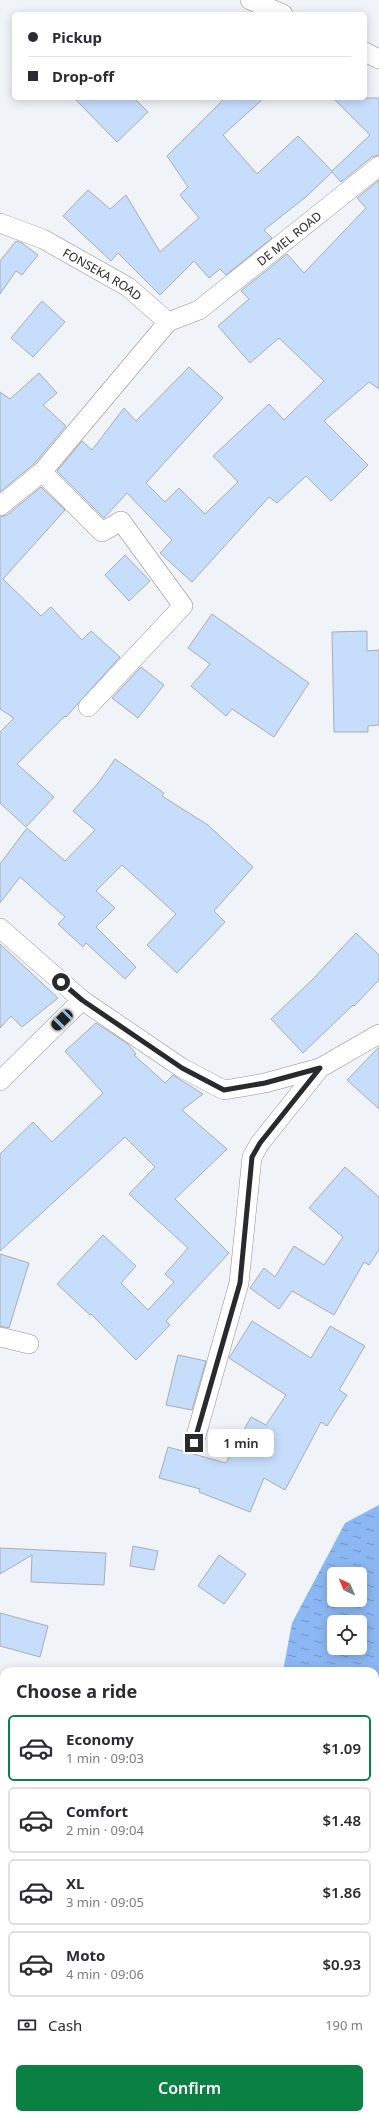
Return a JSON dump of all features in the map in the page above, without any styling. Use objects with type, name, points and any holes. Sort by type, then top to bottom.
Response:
[{"type":"street","points":[[250,0],[277,7]]},
{"type":"street","points":[[367,53],[379,59]]},
{"type":"street","name":"DE MEL ROAD","points":[[168,322],[199,310],[378,170]]},
{"type":"street","name":"FONSEKA ROAD","points":[[0,223],[43,239],[128,287],[168,322]]},
{"type":"street","points":[[0,506],[42,472],[168,322]]},
{"type":"street","points":[[42,472],[102,532],[122,521],[183,606],[88,707]]},
{"type":"street","points":[[0,928],[82,1000],[182,1068],[224,1090],[265,1083],[320,1068],[379,1034]]},
{"type":"street","points":[[0,1081],[82,1000]]},
{"type":"street","points":[[194,1443],[240,1283],[252,1157],[260,1143],[320,1068]]},
{"type":"street","points":[[0,1337],[29,1344]]},
{"type":"water","points":[[379,1505],[379,1667],[284,1667],[292,1623],[345,1523]]},
{"type":"building","points":[[367,98],[379,98],[379,155],[372,157],[341,182],[332,172],[307,196],[264,230],[272,238],[226,275],[220,269],[209,278],[194,261],[160,295],[118,253],[111,261],[63,216],[88,190],[110,209],[126,195],[160,252],[199,218],[180,195],[188,187],[167,156],[223,100],[262,100],[223,135],[257,174],[298,136],[332,171],[370,135],[335,100],[367,100]]},
{"type":"building","points":[[76,100],[136,100],[148,112],[117,142]]},
{"type":"building","points":[[379,180],[379,389],[369,382],[324,421],[368,465],[331,501],[306,476],[277,503],[269,497],[192,582],[160,553],[172,540],[127,493],[104,518],[57,471],[82,441],[92,450],[124,408],[136,421],[189,367],[223,398],[146,483],[165,502],[179,488],[205,514],[238,482],[213,456],[269,404],[284,420],[324,381],[279,338],[250,363],[218,326],[249,299],[241,291],[287,254],[304,273],[366,208],[357,198]]},
{"type":"building","points":[[16,241],[22,243],[38,255],[22,275],[16,271],[0,294],[0,261]]},
{"type":"building","points":[[42,301],[65,322],[33,357],[11,338]]},
{"type":"building","points":[[39,373],[57,393],[43,405],[66,426],[34,464],[0,492],[0,392],[10,399]]},
{"type":"building","points":[[41,487],[65,510],[3,579],[41,616],[51,607],[82,640],[91,631],[120,657],[66,717],[65,716],[17,764],[54,797],[26,827],[0,803],[0,732],[14,718],[0,709],[0,517],[7,515]]},
{"type":"building","points":[[125,555],[150,581],[129,601],[105,575]]},
{"type":"building","points":[[212,614],[309,683],[274,737],[232,709],[226,716],[191,686],[210,664],[188,648]]},
{"type":"building","points":[[367,631],[367,651],[379,650],[379,725],[368,726],[368,732],[334,732],[332,632]]},
{"type":"building","points":[[141,667],[164,685],[138,718],[112,698]]},
{"type":"building","points":[[115,759],[164,793],[162,796],[208,825],[253,867],[214,911],[225,922],[177,973],[147,945],[176,914],[122,865],[96,891],[115,908],[96,927],[136,967],[125,979],[86,943],[83,947],[58,924],[65,917],[20,877],[0,903],[0,864],[27,828],[65,861],[95,830],[73,811],[99,782]]},
{"type":"building","points":[[356,933],[379,955],[379,980],[354,1006],[353,1005],[303,1053],[271,1019],[313,979]]},
{"type":"building","points":[[0,944],[58,998],[22,1027],[11,1016],[0,1028]]},
{"type":"building","points":[[96,1023],[128,1044],[136,1054],[134,1055],[165,1083],[173,1075],[203,1094],[182,1110],[227,1149],[175,1199],[229,1253],[166,1321],[170,1325],[136,1360],[91,1314],[90,1315],[57,1284],[103,1235],[136,1266],[121,1283],[148,1310],[174,1282],[165,1274],[188,1248],[129,1194],[155,1167],[125,1137],[0,1251],[0,1154],[33,1122],[52,1142],[103,1093],[65,1051]]},
{"type":"building","points":[[379,1047],[379,1109],[347,1080]]},
{"type":"building","points":[[345,1167],[379,1197],[379,1250],[369,1265],[364,1262],[334,1315],[292,1291],[279,1309],[250,1288],[264,1268],[275,1277],[294,1246],[324,1265],[343,1237],[309,1208]]},
{"type":"building","points":[[0,1254],[29,1263],[9,1328],[0,1326]]},
{"type":"building","points":[[252,1321],[311,1358],[330,1326],[365,1346],[339,1390],[347,1395],[327,1426],[321,1422],[285,1490],[264,1478],[250,1512],[199,1492],[200,1489],[159,1478],[168,1447],[226,1463],[251,1417],[266,1425],[286,1395],[229,1358]]},
{"type":"building","points":[[178,1355],[206,1361],[192,1410],[166,1405]]},
{"type":"building","points":[[133,1546],[158,1551],[154,1570],[130,1566]]},
{"type":"building","points":[[0,1548],[106,1553],[104,1585],[31,1582],[32,1555],[0,1574]]},
{"type":"building","points":[[219,1555],[246,1574],[224,1604],[198,1586]]},
{"type":"building","points":[[0,1613],[48,1626],[40,1657],[0,1646]]},
{"type":"route","points":[[61,982],[82,1000],[182,1068],[224,1090],[265,1083],[320,1068],[260,1143],[252,1157],[240,1283],[194,1443]]}]
